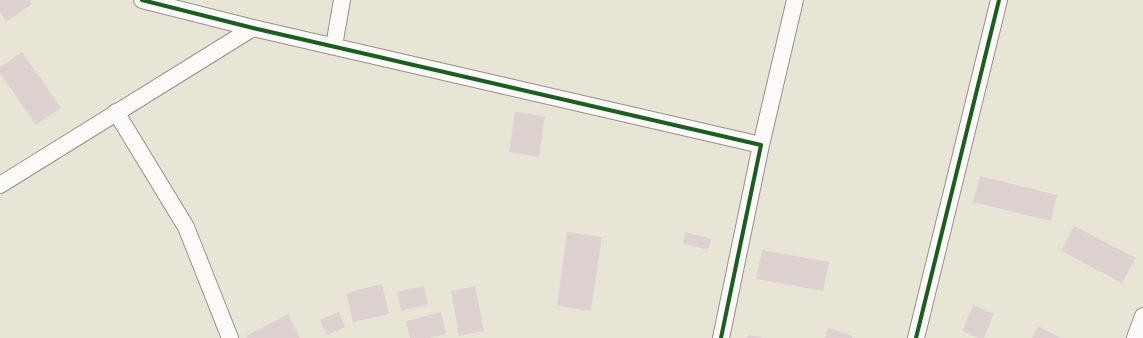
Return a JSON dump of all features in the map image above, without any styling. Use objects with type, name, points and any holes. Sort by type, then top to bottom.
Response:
[{"type":"street","points":[[142,0],[253,28],[761,145]]},
{"type":"street","points":[[334,46],[342,0]]},
{"type":"street","points":[[721,338],[761,145],[795,0]]},
{"type":"street","points":[[916,338],[999,0]]},
{"type":"street","points":[[0,184],[253,28]]},
{"type":"street","points":[[116,112],[186,227],[230,338]]},
{"type":"street","points":[[1135,338],[1143,316]]},
{"type":"building","points":[[0,0],[29,0],[32,4],[6,22],[0,12]]},
{"type":"building","points":[[22,52],[61,108],[36,125],[0,73],[0,67]]},
{"type":"building","points":[[515,112],[545,116],[539,157],[509,152]]},
{"type":"building","points":[[980,176],[1057,195],[1051,221],[973,202]]},
{"type":"building","points":[[1074,226],[1136,258],[1122,283],[1061,251]]},
{"type":"building","points":[[567,232],[602,237],[591,311],[557,306]]},
{"type":"building","points":[[686,232],[711,239],[708,250],[683,243]]},
{"type":"building","points":[[762,250],[829,262],[823,291],[756,279]]},
{"type":"building","points":[[382,284],[389,314],[353,322],[346,293]]},
{"type":"building","points":[[424,286],[428,305],[401,311],[397,292]]},
{"type":"building","points":[[475,286],[484,331],[459,336],[451,291]]},
{"type":"building","points":[[973,305],[994,314],[984,338],[978,338],[962,331]]},
{"type":"building","points":[[339,312],[345,327],[327,335],[320,320]]},
{"type":"building","points":[[441,312],[446,334],[430,338],[410,338],[406,321]]},
{"type":"building","points":[[288,314],[300,338],[247,338],[246,336]]},
{"type":"building","points":[[1038,326],[1061,338],[1032,338]]},
{"type":"building","points":[[828,328],[853,336],[852,338],[825,338]]},
{"type":"building","points":[[748,335],[761,337],[761,338],[747,338]]},
{"type":"cycle path","points":[[142,0],[253,28],[761,145],[721,338]]},
{"type":"cycle path","points":[[916,338],[999,0]]}]
